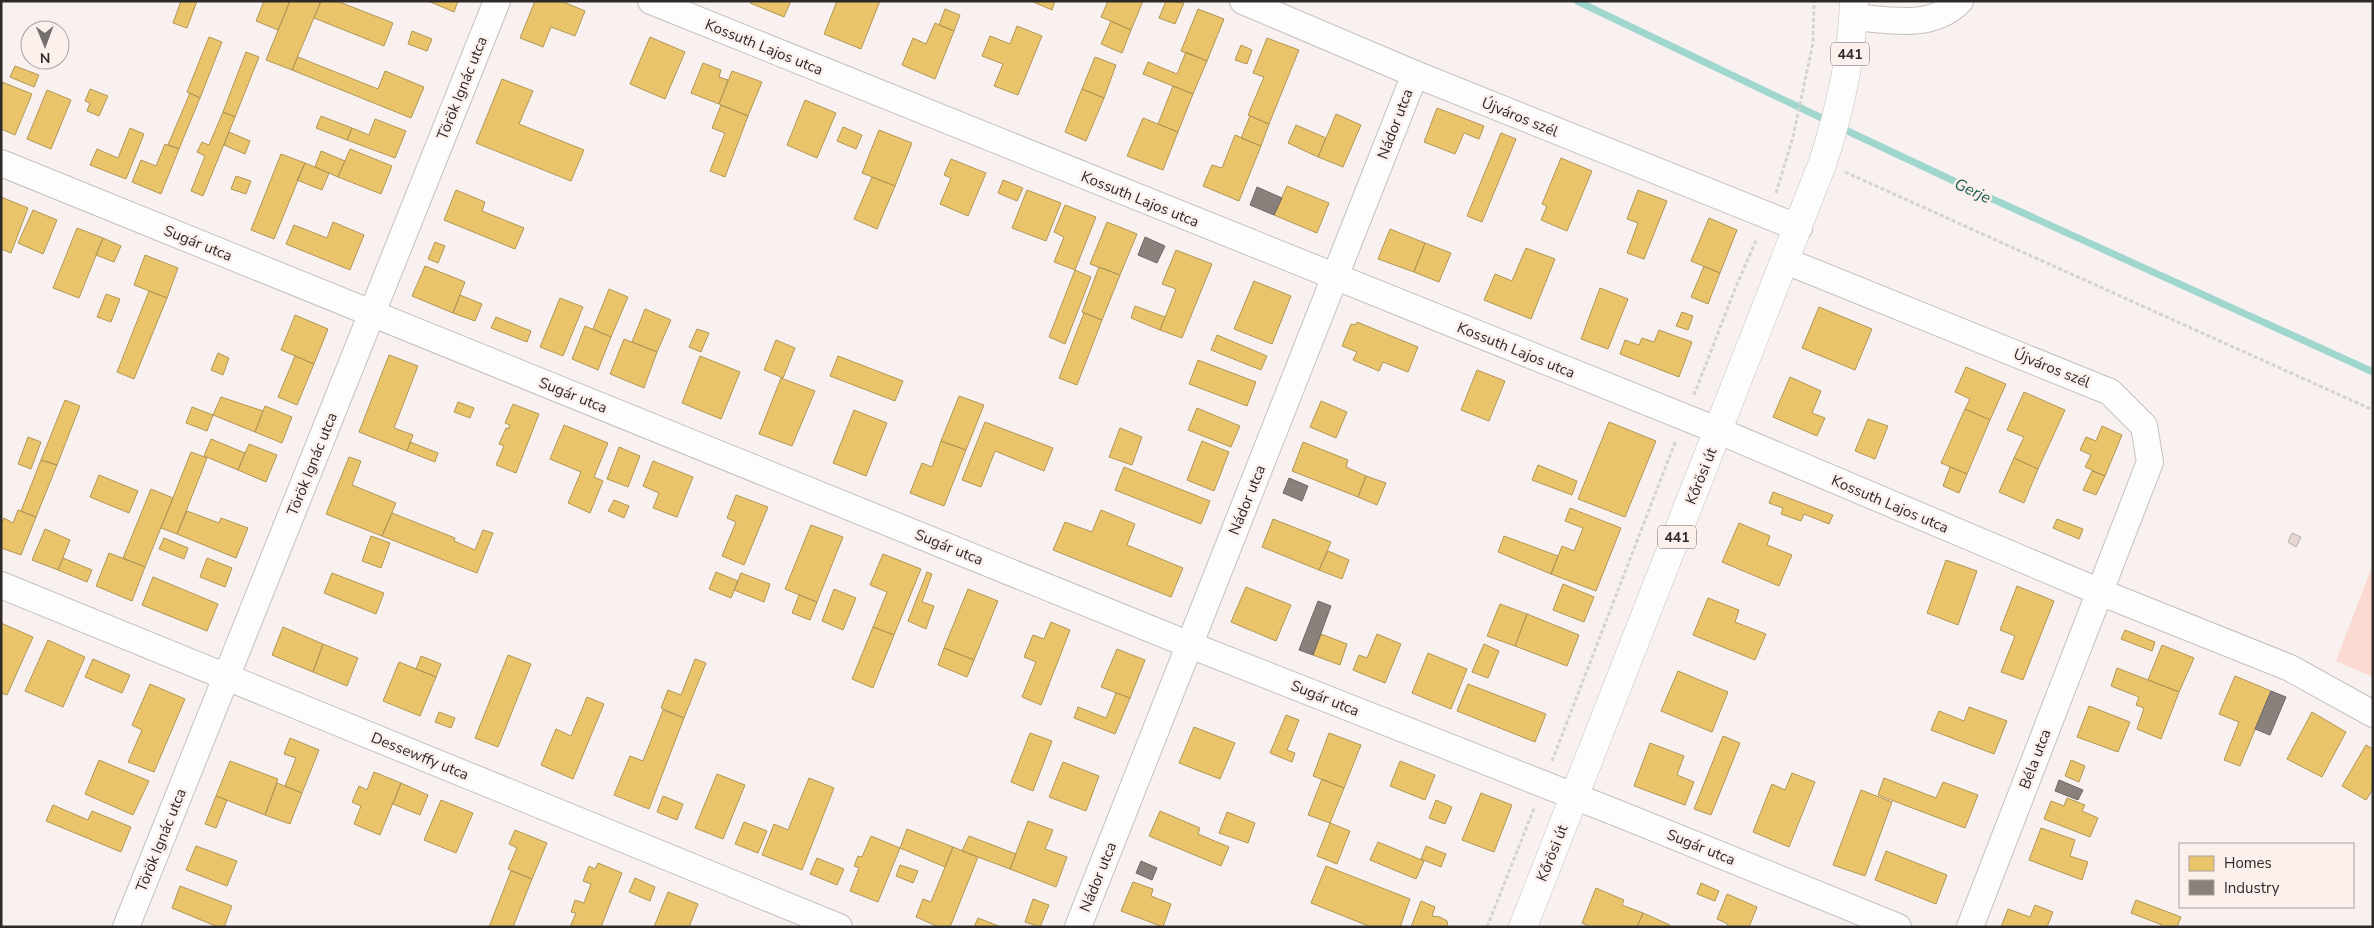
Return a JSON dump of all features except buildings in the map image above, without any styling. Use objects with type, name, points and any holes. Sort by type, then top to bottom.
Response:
[{"type":"main road","name":"Kőrösi út","points":[[1523,927],[1799,228],[1826,154],[1850,57],[1854,9]]},
{"type":"street","name":"Török Ignác utca","points":[[126,927],[497,1]]},
{"type":"street","name":"Kossuth Lajos utca","points":[[651,1],[1719,431],[2100,592],[2290,668],[2373,714]]},
{"type":"street","name":"Újváros szél","points":[[1243,1],[1415,74],[1799,228]]},
{"type":"street","points":[[1854,9],[1913,22],[1939,17],[1950,11],[1960,1]]},
{"type":"street","name":"Nádor utca","points":[[1078,927],[1415,74]]},
{"type":"street","name":"Sugár utca","points":[[1,163],[1190,644],[1575,796],[1898,927]]},
{"type":"street","name":"Újváros szél","points":[[1786,261],[2110,392],[2144,426],[2150,462],[2100,592]]},
{"type":"street","name":"Dessewffy utca","points":[[1,585],[839,927]]},
{"type":"street","name":"Béla utca","points":[[1970,927],[2100,592]]},
{"type":"path","points":[[1487,927],[1735,289],[1767,215],[1793,137],[1813,43],[1814,1]]},
{"type":"path","points":[[1826,154],[2373,410]]},
{"type":"shaded area","points":[[2373,564],[2373,677],[2336,661]]},
{"type":"waterway","name":"Gerje","points":[[1577,1],[1830,122]]},
{"type":"waterway","name":"Gerje","points":[[1839,127],[2373,372]]}]
